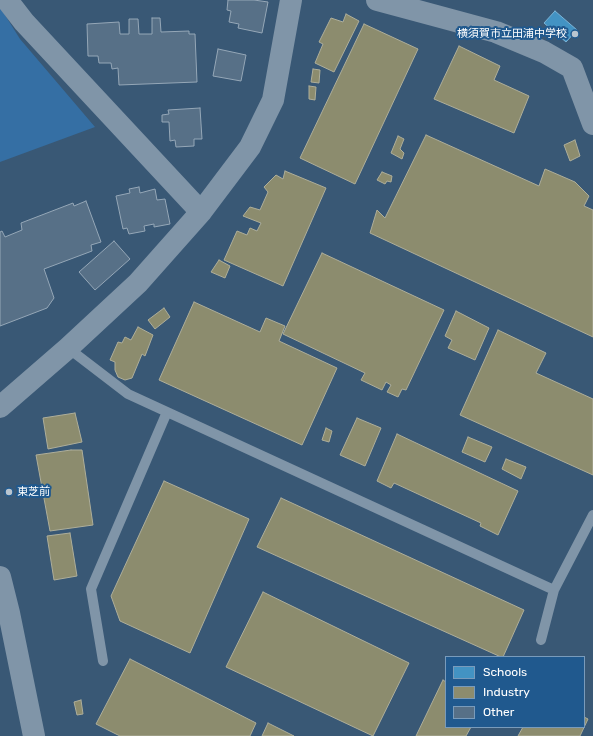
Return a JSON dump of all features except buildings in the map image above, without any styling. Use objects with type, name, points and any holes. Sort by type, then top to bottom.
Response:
[{"type":"street","points":[[7,0],[24,22],[201,212]]},
{"type":"street","points":[[0,407],[68,348],[138,283],[201,212],[250,147],[274,100],[291,0]]},
{"type":"street","points":[[377,0],[496,32],[544,52],[572,68],[593,124]]},
{"type":"street","points":[[0,577],[34,736]]},
{"type":"lane","points":[[68,348],[128,394],[554,590]]},
{"type":"lane","points":[[103,661],[91,589],[167,412]]},
{"type":"lane","points":[[541,640],[554,590],[593,515]]},
{"type":"shaded area","points":[[0,7],[20,39],[95,127],[0,162]]},
{"type":"place","name":"横須賀市立田浦中学校","points":[[575,34]]},
{"type":"place","name":"東芝前","points":[[9,492]]}]
